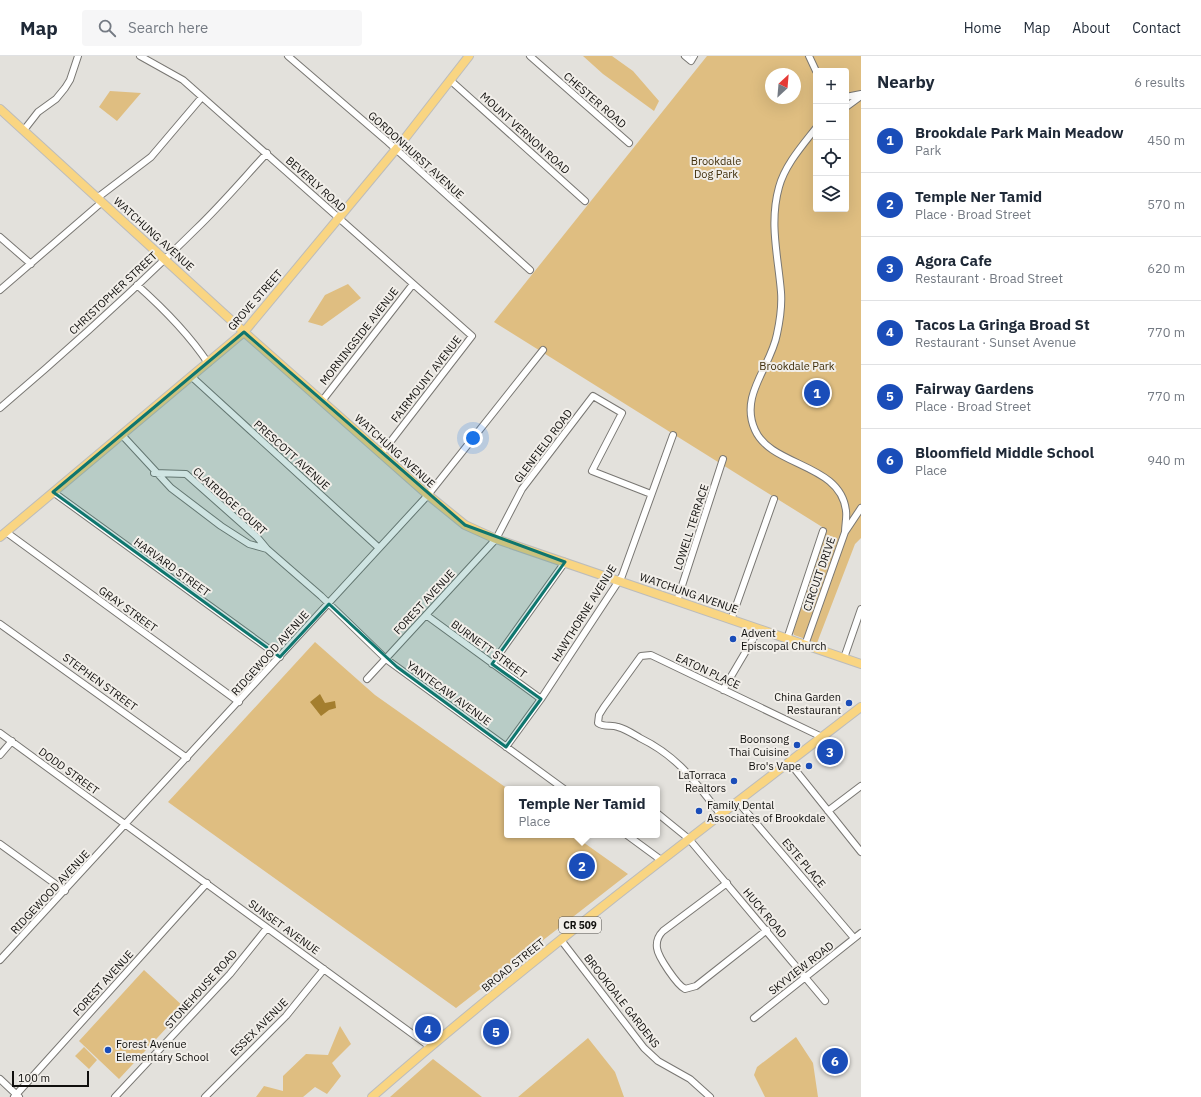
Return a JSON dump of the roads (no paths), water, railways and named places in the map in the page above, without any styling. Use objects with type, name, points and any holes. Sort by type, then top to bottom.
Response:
[{"type":"main road","name":"GROVE STREET","points":[[3,535],[244,332],[396,149],[469,56]]},
{"type":"main road","name":"WATCHUNG AVENUE","points":[[0,109],[244,332],[381,454],[465,525],[496,539],[861,664]]},
{"type":"main road","name":"BROAD STREET","points":[[372,1097],[429,1046],[661,860],[861,707]]},
{"type":"street","points":[[24,130],[38,112],[56,99],[65,88],[70,80],[78,56]]},
{"type":"street","name":"BEVERLY ROAD","points":[[140,56],[183,80],[472,336]]},
{"type":"street","name":"GORDONHURST AVENUE","points":[[288,56],[396,149],[530,270]]},
{"type":"street","name":"CHESTER ROAD","points":[[530,56],[629,143]]},
{"type":"street","points":[[685,56],[693,58]]},
{"type":"street","points":[[810,56],[815,68]]},
{"type":"street","name":"MOUNT VERNON ROAD","points":[[450,80],[585,200]]},
{"type":"street","points":[[849,97],[861,95]]},
{"type":"street","points":[[849,105],[861,95]]},
{"type":"street","points":[[0,290],[31,264],[99,200],[151,157],[202,97]]},
{"type":"street","points":[[813,132],[791,161],[779,187],[773,223],[781,292],[780,316],[777,336],[770,356],[753,392],[750,411],[754,429],[760,441],[773,451],[814,469],[837,490],[846,511],[845,532]]},
{"type":"street","name":"CHRISTOPHER STREET","points":[[0,408],[165,260],[267,153]]},
{"type":"street","points":[[0,237],[31,264]]},
{"type":"street","points":[[137,284],[176,321],[208,363]]},
{"type":"street","name":"MORNINGSIDE AVENUE","points":[[322,401],[413,284]]},
{"type":"street","name":"FAIRMOUNT AVENUE","points":[[381,454],[472,336]]},
{"type":"street","name":"RIDGEWOOD AVENUE","points":[[1,958],[65,891],[428,495],[543,350]]},
{"type":"street","name":"PRESCOTT AVENUE","points":[[192,377],[379,548]]},
{"type":"street","name":"GLENFIELD ROAD","points":[[496,539],[522,489],[593,396],[622,413],[592,471],[651,494]]},
{"type":"street","name":"CLAIRIDGE COURT","points":[[122,435],[154,473],[171,488],[221,526],[249,544],[267,550]]},
{"type":"street","name":"HAWTHORNE AVENUE","points":[[506,747],[541,699],[619,581],[673,435]]},
{"type":"street","name":"LOWELL TERRACE","points":[[677,601],[723,459]]},
{"type":"street","name":"CLAIRIDGE COURT","points":[[154,473],[186,474],[257,537],[267,550],[329,604]]},
{"type":"street","name":"CLAIRIDGE COURT","points":[[171,488],[171,480],[176,474]]},
{"type":"street","name":"HARVARD STREET","points":[[53,492],[280,657]]},
{"type":"street","points":[[731,620],[774,499]]},
{"type":"street","points":[[845,532],[861,508]]},
{"type":"street","points":[[787,639],[823,531]]},
{"type":"street","name":"CIRCUIT DRIVE","points":[[805,645],[845,532]]},
{"type":"street","name":"GRAY STREET","points":[[3,535],[238,702]]},
{"type":"street","name":"FOREST AVENUE","points":[[367,679],[496,539]]},
{"type":"street","points":[[492,664],[565,562]]},
{"type":"street","name":"YANTECAW AVENUE","points":[[329,604],[386,659],[560,786]]},
{"type":"street","points":[[844,658],[861,609]]},
{"type":"street","name":"BURNETT STREET","points":[[426,615],[541,699]]},
{"type":"street","name":"STEPHEN STREET","points":[[0,624],[187,758]]},
{"type":"street","points":[[723,690],[759,629]]},
{"type":"street","name":"EATON PLACE","points":[[721,815],[688,774],[672,757],[647,741],[617,726],[606,727],[598,723],[599,715],[604,707],[641,656],[646,654],[822,737]]},
{"type":"street","name":"DODD STREET","points":[[0,733],[126,824]]},
{"type":"street","points":[[0,755],[12,741]]},
{"type":"street","points":[[789,762],[861,852]]},
{"type":"street","points":[[828,811],[861,786]]},
{"type":"street","name":"ESTE PLACE","points":[[738,802],[854,938]]},
{"type":"street","name":"HUCK ROAD","points":[[660,815],[689,839],[767,930],[825,1001]]},
{"type":"street","name":"SUNSET AVENUE","points":[[126,824],[429,1046]]},
{"type":"street","points":[[631,838],[661,860]]},
{"type":"street","points":[[0,844],[65,891]]},
{"type":"street","name":"FOREST AVENUE","points":[[17,1096],[207,883]]},
{"type":"street","points":[[727,884],[662,931],[658,938],[656,947],[659,955],[678,984],[685,989],[696,986],[767,930]]},
{"type":"street","name":"STONEHOUSE ROAD","points":[[115,1097],[230,974],[267,928]]},
{"type":"street","name":"SKYVIEW ROAD","points":[[754,1018],[861,933]]},
{"type":"street","name":"BROOKDALE GARDENS","points":[[561,940],[644,1048],[658,1061],[690,1079],[710,1097]]},
{"type":"street","name":"ESSEX AVENUE","points":[[205,1097],[286,1016],[324,969]]},
{"type":"street","points":[[0,1079],[17,1096]]},
{"type":"place","name":"Brookdale Park Main Meadow","points":[[817,393]]},
{"type":"place","name":"Advent Episcopal Church","points":[[733,639]]},
{"type":"place","name":"China Garden Restaurant","points":[[849,703]]},
{"type":"place","name":"Boonsong Thai Cuisine","points":[[797,745]]},
{"type":"place","name":"Agora Cafe","points":[[830,752]]},
{"type":"place","name":"Bro's Vape","points":[[809,766]]},
{"type":"place","name":"LaTorraca Realtors","points":[[734,781]]},
{"type":"place","name":"Family Dental Associates of Brookdale","points":[[699,811]]},
{"type":"place","name":"Temple Ner Tamid","points":[[582,866]]},
{"type":"place","name":"Tacos La Gringa Broad St","points":[[428,1029]]},
{"type":"place","name":"Fairway Gardens","points":[[496,1032]]},
{"type":"place","name":"Forest Avenue Elementary School","points":[[108,1050]]},
{"type":"place","name":"Bloomfield Middle School","points":[[835,1061]]},
{"type":"park label","name":"Brookdale Dog Park","points":[[716,167]]},
{"type":"park label","name":"Brookdale Park","points":[[797,366]]}]
